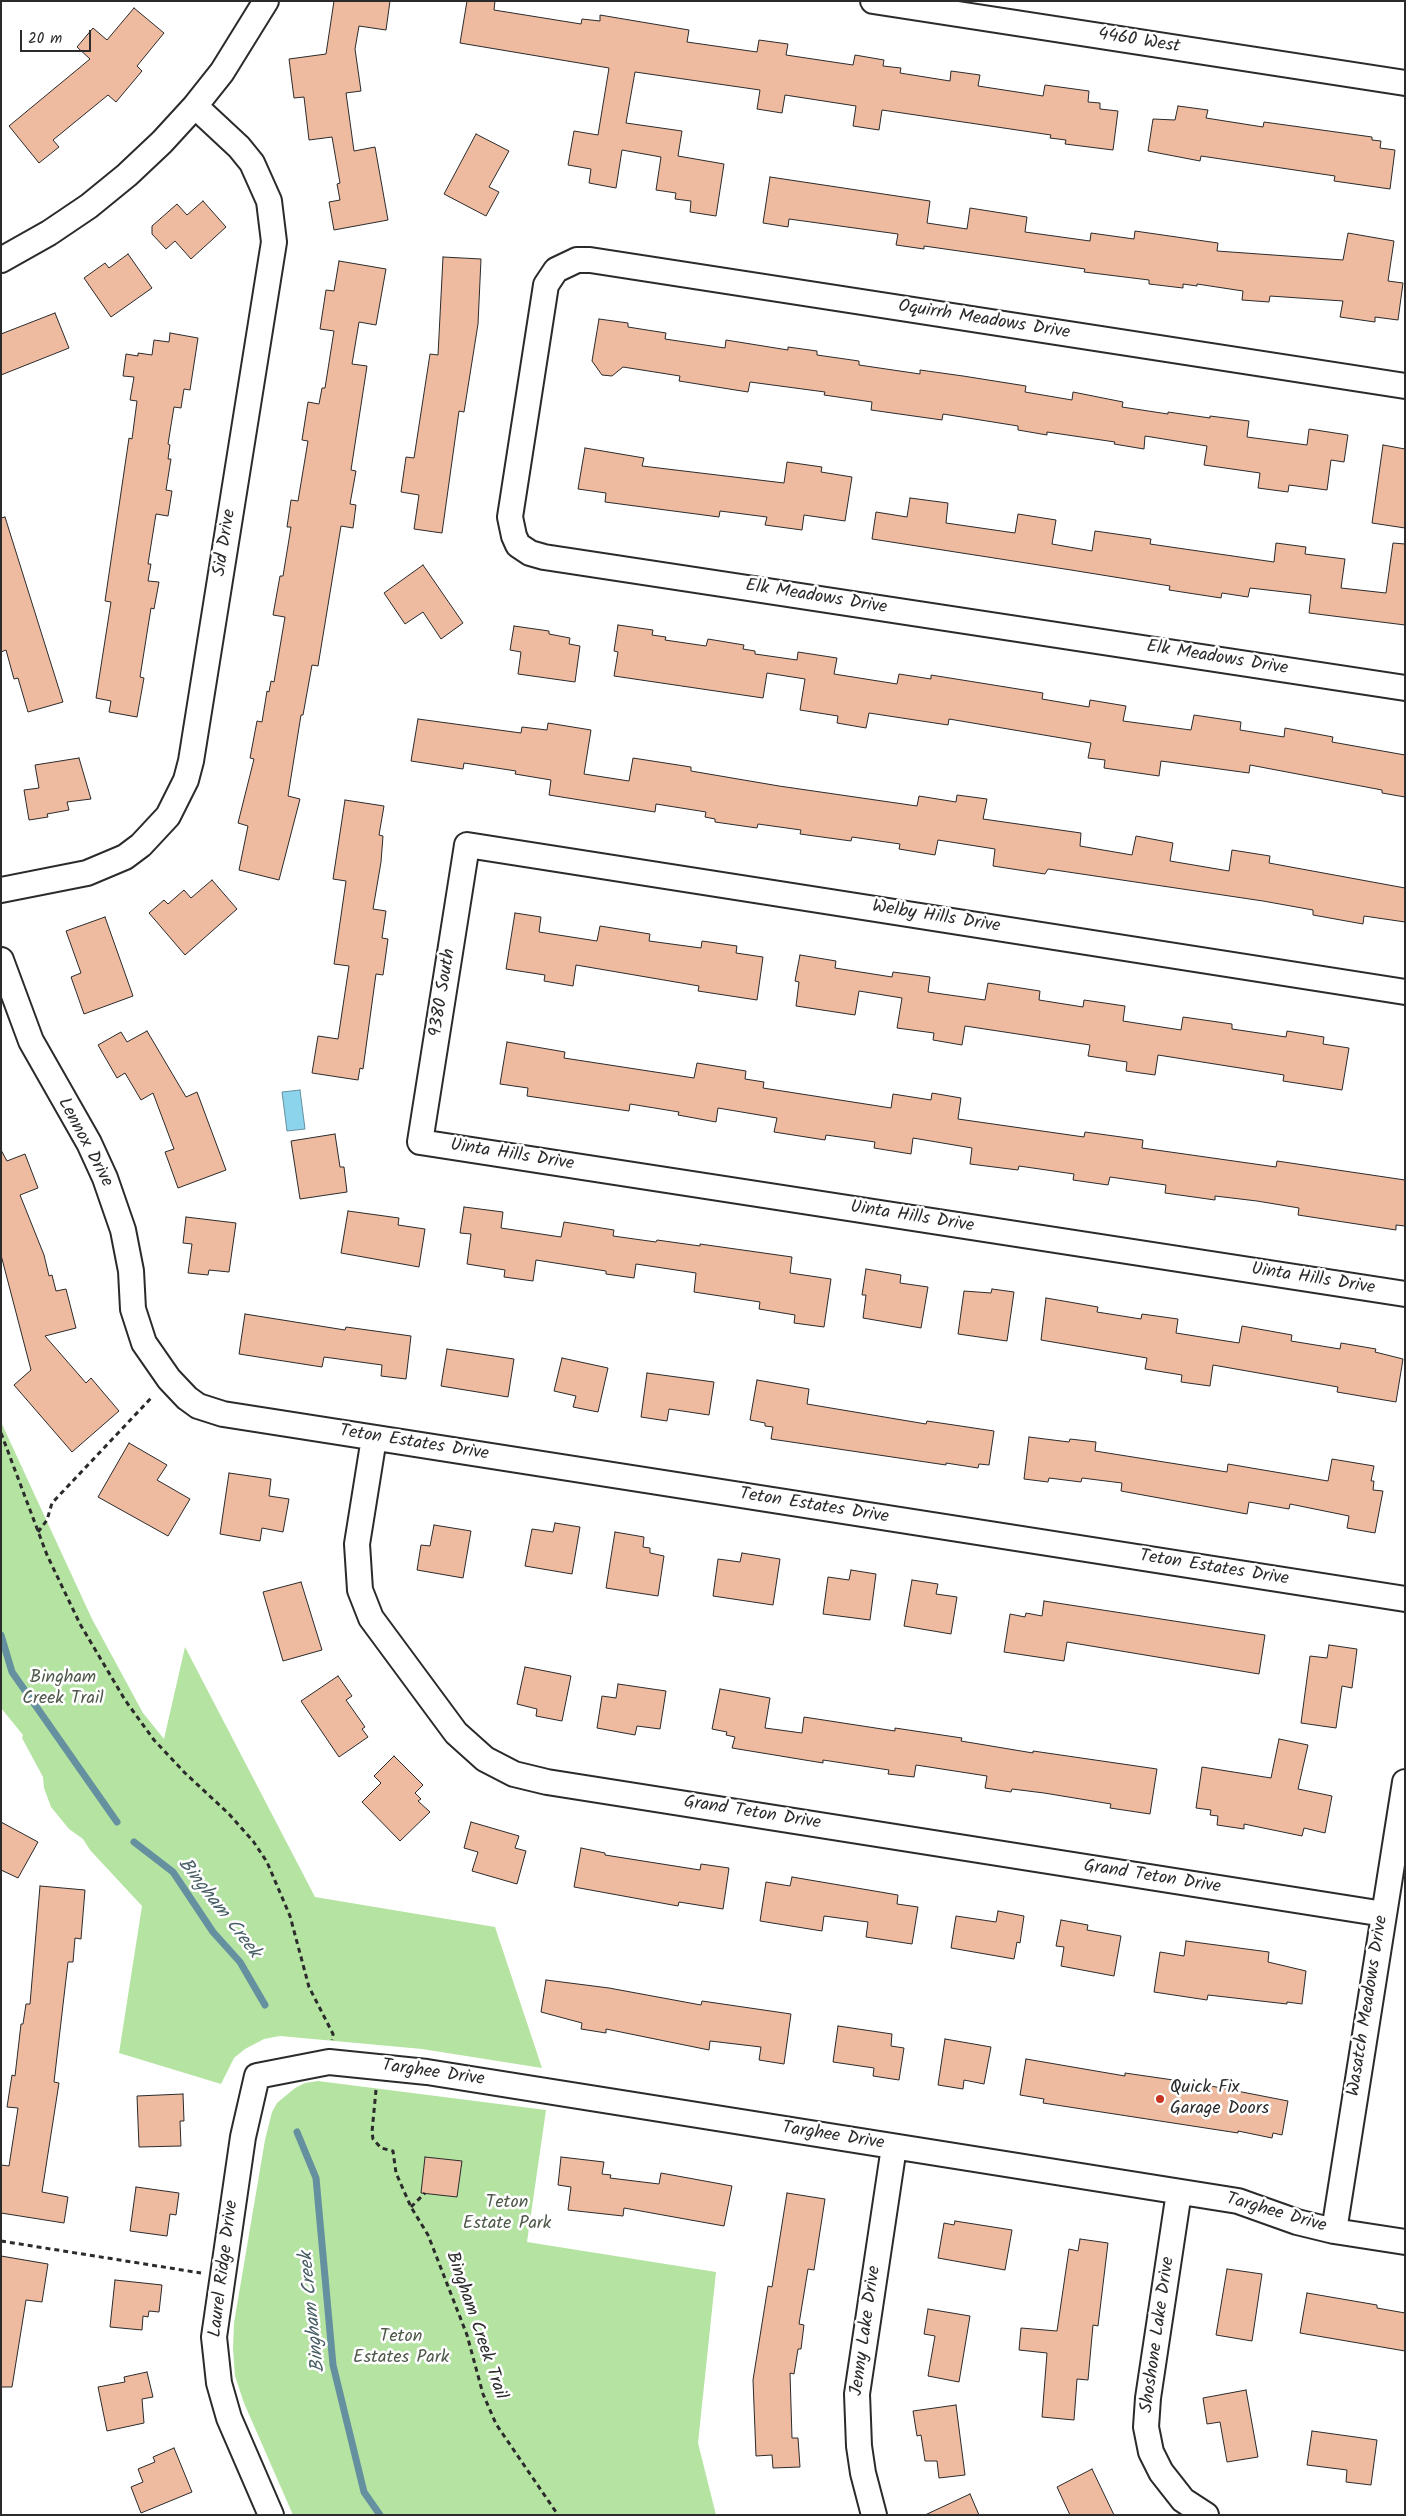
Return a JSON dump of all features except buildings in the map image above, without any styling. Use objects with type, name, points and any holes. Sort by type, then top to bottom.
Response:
[{"type":"street","points":[[1,260],[49,233],[90,206],[127,175],[195,106],[222,72],[266,1]]},
{"type":"street","name":"4460 West","points":[[873,1],[903,4],[1405,83]]},
{"type":"street","name":"Sid Drive","points":[[1,890],[87,873],[125,857],[156,831],[168,816],[186,780],[191,761],[274,242],[269,201],[252,163],[239,147],[195,106]]},
{"type":"street","name":"Oquirrh Meadows Drive","points":[[563,265],[577,260],[590,260],[1405,386]]},
{"type":"street","name":"Elk Meadows Drive","points":[[563,265],[551,277],[545,294],[510,517],[518,545],[530,553],[544,557],[1405,688]]},
{"type":"street","name":"Welby Hills Drive","points":[[468,845],[1405,992]]},
{"type":"street","name":"9380 South","points":[[420,1142],[468,845]]},
{"type":"street","name":"Lennox Drive","points":[[1,960],[31,1041],[89,1144],[105,1178],[122,1230],[137,1325],[144,1343],[169,1379],[187,1398],[198,1406],[223,1414]]},
{"type":"street","name":"Uinta Hills Drive","points":[[420,1142],[1405,1294]]},
{"type":"street","name":"Teton Estates Drive","points":[[223,1414],[1405,1599]]},
{"type":"street","name":"Grand Teton Drive","points":[[374,1438],[357,1544],[360,1590],[371,1618],[456,1733],[486,1759],[514,1774],[556,1783],[1384,1914]]},
{"type":"street","name":"Wasatch Meadows Drive","points":[[1334,2231],[1405,1782]]},
{"type":"street","name":"Targhee Drive","points":[[257,2076],[329,2062],[427,2072],[1238,2201],[1297,2222],[1334,2231],[1405,2242]]},
{"type":"street","name":"Laurel Ridge Drive","points":[[257,2076],[244,2137],[214,2337],[219,2383],[229,2418],[271,2515]]},
{"type":"street","name":"Jenny Lake Drive","points":[[874,2515],[860,2455],[857,2394],[894,2147]]},
{"type":"street","name":"Shoshone Lake Drive","points":[[1179,2192],[1148,2398],[1146,2427],[1150,2452],[1161,2472],[1183,2500],[1206,2515]]},
{"type":"path","points":[[38,1532],[47,1520],[52,1503],[169,1379]]},
{"type":"path","points":[[1,1433],[38,1532],[80,1624],[125,1700],[154,1740],[185,1773],[229,1814],[253,1841],[266,1862],[290,1916],[309,1987],[333,2034],[332,2040]]},
{"type":"path","name":"Bingham Creek Trail","points":[[376,2089],[373,2139],[381,2148],[393,2151],[396,2173],[411,2207],[428,2235],[461,2319],[483,2394],[496,2424],[558,2515]]},
{"type":"path","points":[[411,2207],[425,2193]]},
{"type":"path","points":[[1,2242],[222,2276]]},
{"type":"green space","points":[[1,1422],[92,1619],[143,1713],[164,1739],[185,1647],[315,1897],[495,1927],[542,2068],[422,2049],[280,2036],[264,2039],[245,2049],[234,2058],[221,2084],[119,2053],[142,1906],[90,1850],[83,1839],[69,1829],[51,1807],[44,1788],[43,1777],[22,1738],[23,1735],[1,1708]]},
{"type":"green space","name":"Teton Estates Park","points":[[318,2081],[546,2110],[527,2242],[716,2272],[698,2443],[716,2515],[293,2515],[244,2403],[235,2376],[234,2323],[265,2140],[272,2112],[277,2103],[295,2088],[305,2083]]},
{"type":"water","points":[[300,1090],[305,1129],[287,1131],[282,1092]]},
{"type":"waterway","name":"Bingham Creek","points":[[1,1635],[12,1672],[117,1822]]},
{"type":"waterway","name":"Bingham Creek","points":[[134,1842],[173,1872],[213,1932],[240,1962],[265,2005]]},
{"type":"waterway","name":"Bingham Creek","points":[[297,2132],[316,2178],[333,2365],[364,2492],[380,2515]]},
{"type":"place","name":"Quick Fix Garage Doors","points":[[1160,2099]]},
{"type":"park label","name":"Teton Estate Park","points":[[507,2214]]}]
